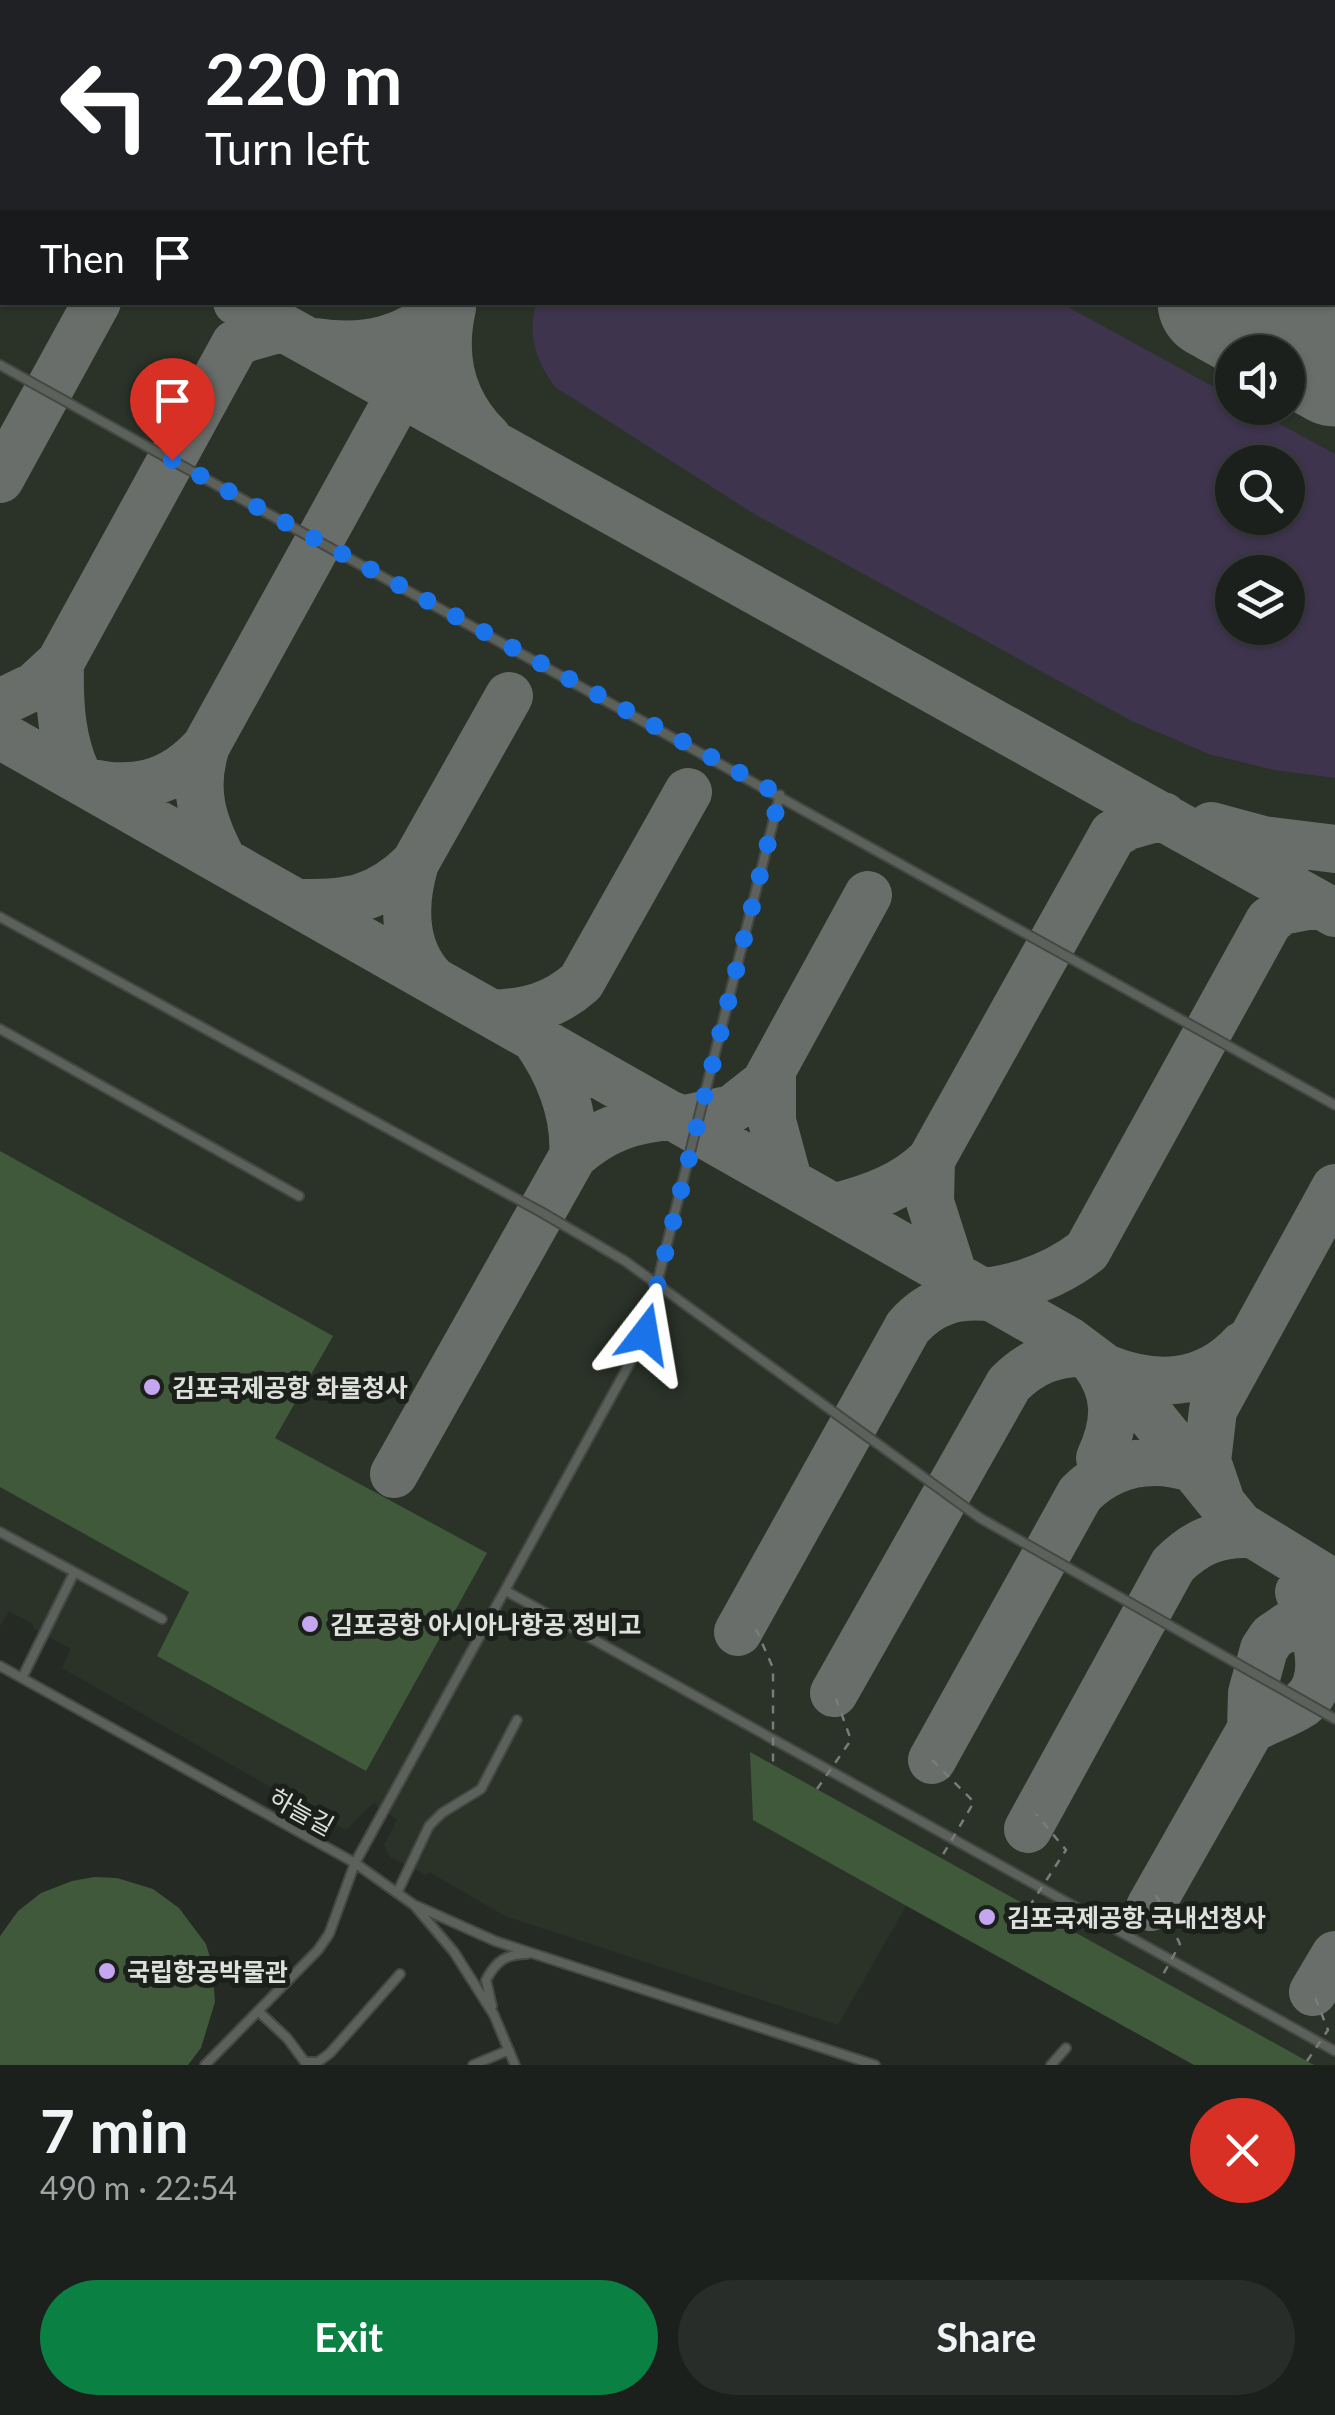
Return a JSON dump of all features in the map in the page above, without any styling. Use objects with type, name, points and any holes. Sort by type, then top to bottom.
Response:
[{"type":"lane","points":[[0,365],[1335,1104]]},
{"type":"lane","points":[[205,2065],[329,1934],[356,1863],[641,1344],[780,795]]},
{"type":"lane","points":[[0,916],[541,1212],[657,1284],[980,1518],[1335,1719]]},
{"type":"lane","points":[[0,1029],[299,1196]]},
{"type":"lane","points":[[0,1532],[162,1618]]},
{"type":"lane","points":[[22,1678],[74,1573]]},
{"type":"lane","points":[[506,1591],[1335,2052]]},
{"type":"lane","points":[[0,1682],[4,1668]]},
{"type":"lane","name":"하늘길","points":[[4,1668],[356,1863],[414,1905],[454,1952],[494,2016],[515,2065]]},
{"type":"lane","points":[[397,1893],[429,1826],[442,1813],[481,1789],[517,1720]]},
{"type":"lane","points":[[414,1905],[496,1941],[875,2065]]},
{"type":"lane","points":[[494,2016],[486,1980],[494,1965],[511,1954],[537,1955]]},
{"type":"lane","points":[[258,2011],[287,2038],[304,2064],[318,2062],[400,1974]]},
{"type":"lane","points":[[1051,2065],[1066,2048]]},
{"type":"lane","points":[[472,2065],[509,2050]]},
{"type":"path","points":[[756,1629],[773,1668],[774,1765]]},
{"type":"path","points":[[817,1789],[851,1740],[834,1693]]},
{"type":"path","points":[[932,1760],[974,1802],[941,1858]]},
{"type":"path","points":[[1029,1907],[1066,1850],[1036,1814]]},
{"type":"path","points":[[1156,1895],[1180,1944],[1160,1980]]},
{"type":"path","points":[[1307,2061],[1328,2030],[1314,1992]]},
{"type":"shaded area","points":[[0,305],[1335,305],[1335,2065],[1194,2065],[906,1906],[838,2025],[505,1916],[429,1872],[426,1875],[390,1857],[384,1845],[397,1820],[373,1803],[346,1830],[62,1668],[71,1649],[33,1628],[34,1625],[9,1611],[0,1626]]},
{"type":"shaded area","points":[[536,305],[1065,305],[1215,388],[1215,425],[1282,425],[1335,454],[1335,778],[1274,770],[1209,754],[1132,721],[756,515],[555,387],[543,367],[533,336]]},
{"type":"building","points":[[0,1151],[333,1336],[275,1438],[487,1553],[366,1771],[157,1656],[189,1592],[0,1487]]},
{"type":"building","name":"김포국제공항 국내선청사","points":[[750,1752],[1314,2065],[1194,2065],[905,1905],[753,1820]]},
{"type":"building","name":"국립항공박물관","points":[[94,1877],[117,1878],[153,1889],[179,1908],[206,1944],[215,2002],[201,2048],[188,2065],[0,2065],[0,1936],[18,1911],[41,1893]]},
{"type":"taxiway","points":[[0,479],[95,305]]},
{"type":"taxiway","points":[[242,305],[1335,913]]},
{"type":"taxiway","points":[[315,342],[352,345],[385,340],[416,327],[446,305]]},
{"type":"taxiway","points":[[60,663],[62,723],[80,780],[133,786],[164,778],[193,760],[206,746],[449,305]]},
{"type":"taxiway","points":[[452,308],[448,344],[452,378],[466,410],[488,438]]},
{"type":"taxiway","points":[[0,703],[35,686],[60,663],[235,344],[282,328]]},
{"type":"taxiway","points":[[297,903],[361,897],[388,885],[415,863],[509,696]]},
{"type":"taxiway","points":[[0,735],[1069,1341],[1138,1400],[1240,1526],[1335,1584]]},
{"type":"taxiway","points":[[206,746],[200,777],[201,805],[223,861]]},
{"type":"taxiway","points":[[493,1014],[540,1006],[581,982],[688,792]]},
{"type":"taxiway","points":[[836,1207],[887,1190],[931,1160],[1113,834],[1163,816]]},
{"type":"taxiway","points":[[1211,826],[1263,840],[1335,849]]},
{"type":"taxiway","points":[[415,863],[408,894],[408,925],[415,954],[433,980]]},
{"type":"taxiway","points":[[681,1120],[732,1109],[765,1083],[868,895]]},
{"type":"taxiway","points":[[985,1292],[1039,1279],[1087,1251],[1269,921],[1282,911],[1318,904]]},
{"type":"taxiway","points":[[533,1036],[564,1092],[572,1124],[573,1156]]},
{"type":"taxiway","points":[[772,1072],[772,1121],[788,1180]]},
{"type":"taxiway","points":[[394,1474],[573,1156],[620,1127],[674,1116]]},
{"type":"taxiway","points":[[931,1160],[930,1202],[953,1274]]},
{"type":"taxiway","points":[[1219,1496],[1207,1461],[1213,1410],[1335,1188]]},
{"type":"taxiway","points":[[738,1632],[908,1327],[927,1310],[947,1300],[995,1298]]},
{"type":"taxiway","points":[[1105,1368],[1142,1379],[1178,1380],[1212,1369],[1243,1345]]},
{"type":"taxiway","points":[[834,1693],[1009,1384],[1044,1360],[1085,1353]]},
{"type":"taxiway","points":[[1095,1363],[1108,1386],[1112,1409],[1100,1458]]},
{"type":"taxiway","points":[[932,1760],[1080,1494],[1106,1475],[1134,1464],[1164,1462],[1195,1469]]},
{"type":"taxiway","points":[[1028,1829],[1173,1565],[1208,1540],[1249,1534]]},
{"type":"taxiway","points":[[1251,1729],[1302,1704],[1317,1680],[1315,1634],[1299,1592]]},
{"type":"taxiway","points":[[1150,1907],[1251,1729],[1252,1693],[1264,1649],[1272,1637],[1288,1626],[1335,1612]]},
{"type":"taxiway","points":[[1313,1992],[1335,1955]]},
{"type":"runway","points":[[1220,305],[1335,369]]},
{"type":"place","name":"김포국제공항 화물청사","points":[[152,1387]]},
{"type":"place","name":"김포공항 아시아나항공 정비고","points":[[310,1624]]},
{"type":"place","name":"김포국제공항 국내선청사","points":[[987,1917]]},
{"type":"place","name":"국립항공박물관","points":[[107,1971]]},
{"type":"route","points":[[172,460],[780,795],[645,1334]]}]
